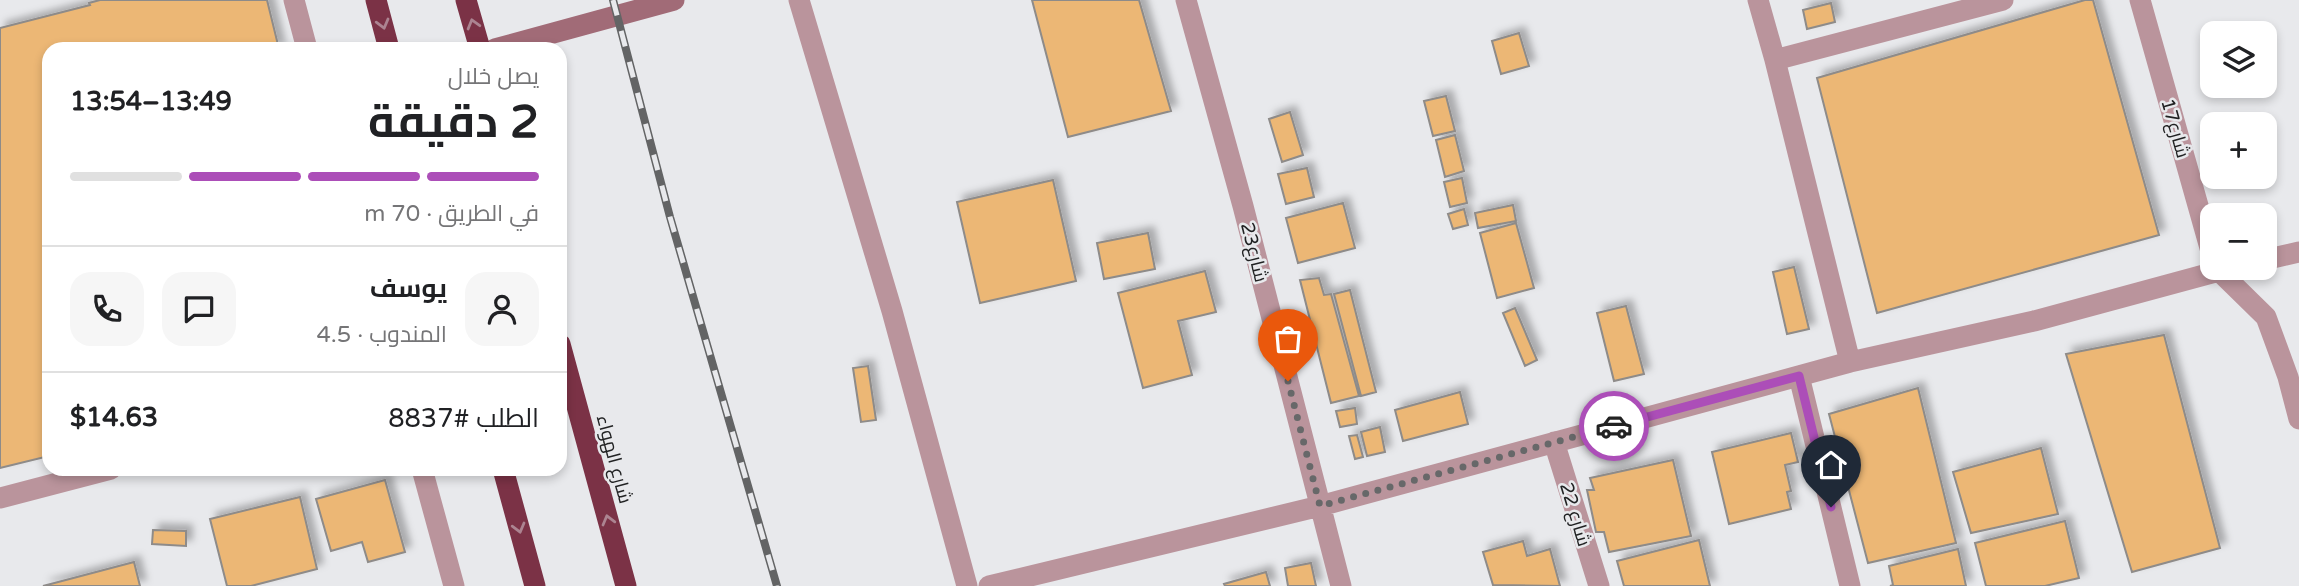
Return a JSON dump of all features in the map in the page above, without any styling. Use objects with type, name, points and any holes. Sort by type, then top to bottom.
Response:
[{"type":"highway","points":[[376,0],[387,42]]},
{"type":"highway","points":[[466,0],[478,42]]},
{"type":"highway","name":"شارع الهواء","points":[[567,370],[626,586]]},
{"type":"highway","points":[[505,476],[535,586]]},
{"type":"street","points":[[294,0],[305,42]]},
{"type":"street","points":[[521,42],[674,0]]},
{"type":"street","points":[[799,0],[892,312],[967,586]]},
{"type":"street","name":"شارع23","points":[[1186,0],[1341,586]]},
{"type":"street","points":[[1758,0],[1850,362]]},
{"type":"street","points":[[1775,60],[2003,0]]},
{"type":"street","name":"شارع17","points":[[2140,0],[2201,203]]},
{"type":"street","points":[[2277,257],[2299,252]]},
{"type":"street","points":[[989,586],[1320,506],[1850,362],[2034,321],[2200,271]]},
{"type":"street","points":[[2233,280],[2266,317],[2288,377],[2299,419]]},
{"type":"street","points":[[1799,376],[1850,586]]},
{"type":"street","name":"شارع 22","points":[[1553,442],[1598,586]]},
{"type":"street","points":[[0,498],[84,476]]},
{"type":"street","points":[[424,476],[454,586]]},
{"type":"building","points":[[100,0],[267,0],[277,42],[42,42],[42,458],[0,468],[0,28],[90,5],[89,3]]},
{"type":"building","points":[[1032,0],[1139,0],[1171,111],[1068,137]]},
{"type":"building","points":[[2085,0],[2093,0],[2159,235],[1877,313],[1817,78]]},
{"type":"building","points":[[1831,3],[1835,22],[1807,29],[1803,10]]},
{"type":"building","points":[[1519,33],[1529,66],[1501,74],[1492,41]]},
{"type":"building","points":[[1446,96],[1455,131],[1433,136],[1424,101]]},
{"type":"building","points":[[1290,112],[1303,155],[1282,162],[1269,119]]},
{"type":"building","points":[[1455,135],[1464,171],[1445,177],[1436,140]]},
{"type":"building","points":[[1307,168],[1314,197],[1286,204],[1278,174]]},
{"type":"building","points":[[1462,178],[1467,203],[1450,207],[1444,182]]},
{"type":"building","points":[[1053,180],[1076,281],[980,303],[957,202]]},
{"type":"building","points":[[1343,203],[1355,248],[1298,263],[1286,218]]},
{"type":"building","points":[[1513,205],[1516,221],[1478,228],[1475,213]]},
{"type":"building","points":[[1464,209],[1468,225],[1453,229],[1448,214]]},
{"type":"building","points":[[1516,223],[1534,288],[1497,298],[1480,233]]},
{"type":"building","points":[[1148,233],[1155,269],[1104,279],[1097,243]]},
{"type":"building","points":[[1794,267],[1809,329],[1787,334],[1773,272]]},
{"type":"building","points":[[1205,271],[1216,312],[1178,321],[1192,375],[1143,388],[1118,293]]},
{"type":"building","points":[[1319,278],[1324,295],[1331,294],[1359,396],[1331,403],[1300,280]]},
{"type":"building","points":[[1350,290],[1376,392],[1361,396],[1334,294]]},
{"type":"building","points":[[1626,306],[1644,374],[1614,381],[1597,313]]},
{"type":"building","points":[[1515,308],[1537,360],[1525,366],[1503,313]]},
{"type":"building","points":[[2164,335],[2220,548],[2132,572],[2066,354]]},
{"type":"building","points":[[868,366],[876,420],[861,422],[853,368]]},
{"type":"building","points":[[1918,388],[1956,543],[1868,563],[1829,414]]},
{"type":"building","points":[[1460,392],[1468,424],[1403,441],[1395,410]]},
{"type":"building","points":[[1355,408],[1357,424],[1340,427],[1336,411]]},
{"type":"building","points":[[1380,427],[1385,452],[1367,456],[1361,432]]},
{"type":"building","points":[[1791,433],[1798,462],[1785,465],[1791,491],[1787,492],[1791,509],[1729,524],[1712,452]]},
{"type":"building","points":[[1357,435],[1363,457],[1355,459],[1349,436]]},
{"type":"building","points":[[2041,448],[2058,514],[1971,533],[1953,472]]},
{"type":"building","points":[[1673,460],[1691,536],[1609,552],[1604,532],[1596,532],[1587,490],[1594,490],[1590,478]]},
{"type":"building","points":[[385,480],[405,552],[368,562],[362,542],[331,551],[316,499]]},
{"type":"building","points":[[300,497],[317,569],[251,586],[227,586],[210,519]]},
{"type":"building","points":[[2065,521],[2079,578],[2045,586],[1986,586],[1975,543]]},
{"type":"building","points":[[153,530],[186,531],[186,546],[152,544]]},
{"type":"building","points":[[1699,540],[1710,586],[1624,586],[1617,561]]},
{"type":"building","points":[[1523,541],[1527,556],[1550,549],[1560,586],[1493,585],[1483,552]]},
{"type":"building","points":[[1958,549],[1966,586],[1890,586],[1893,585],[1889,566]]},
{"type":"building","points":[[134,562],[140,586],[43,586]]},
{"type":"building","points":[[1311,563],[1316,586],[1288,586],[1285,568]]},
{"type":"building","points":[[1266,572],[1270,586],[1224,584]]},
{"type":"railway","points":[[613,0],[670,217],[777,586]]},
{"type":"way so far","points":[[1288,381],[1320,506],[1614,426]]},
{"type":"route","points":[[1614,426],[1799,376],[1831,507]]}]
